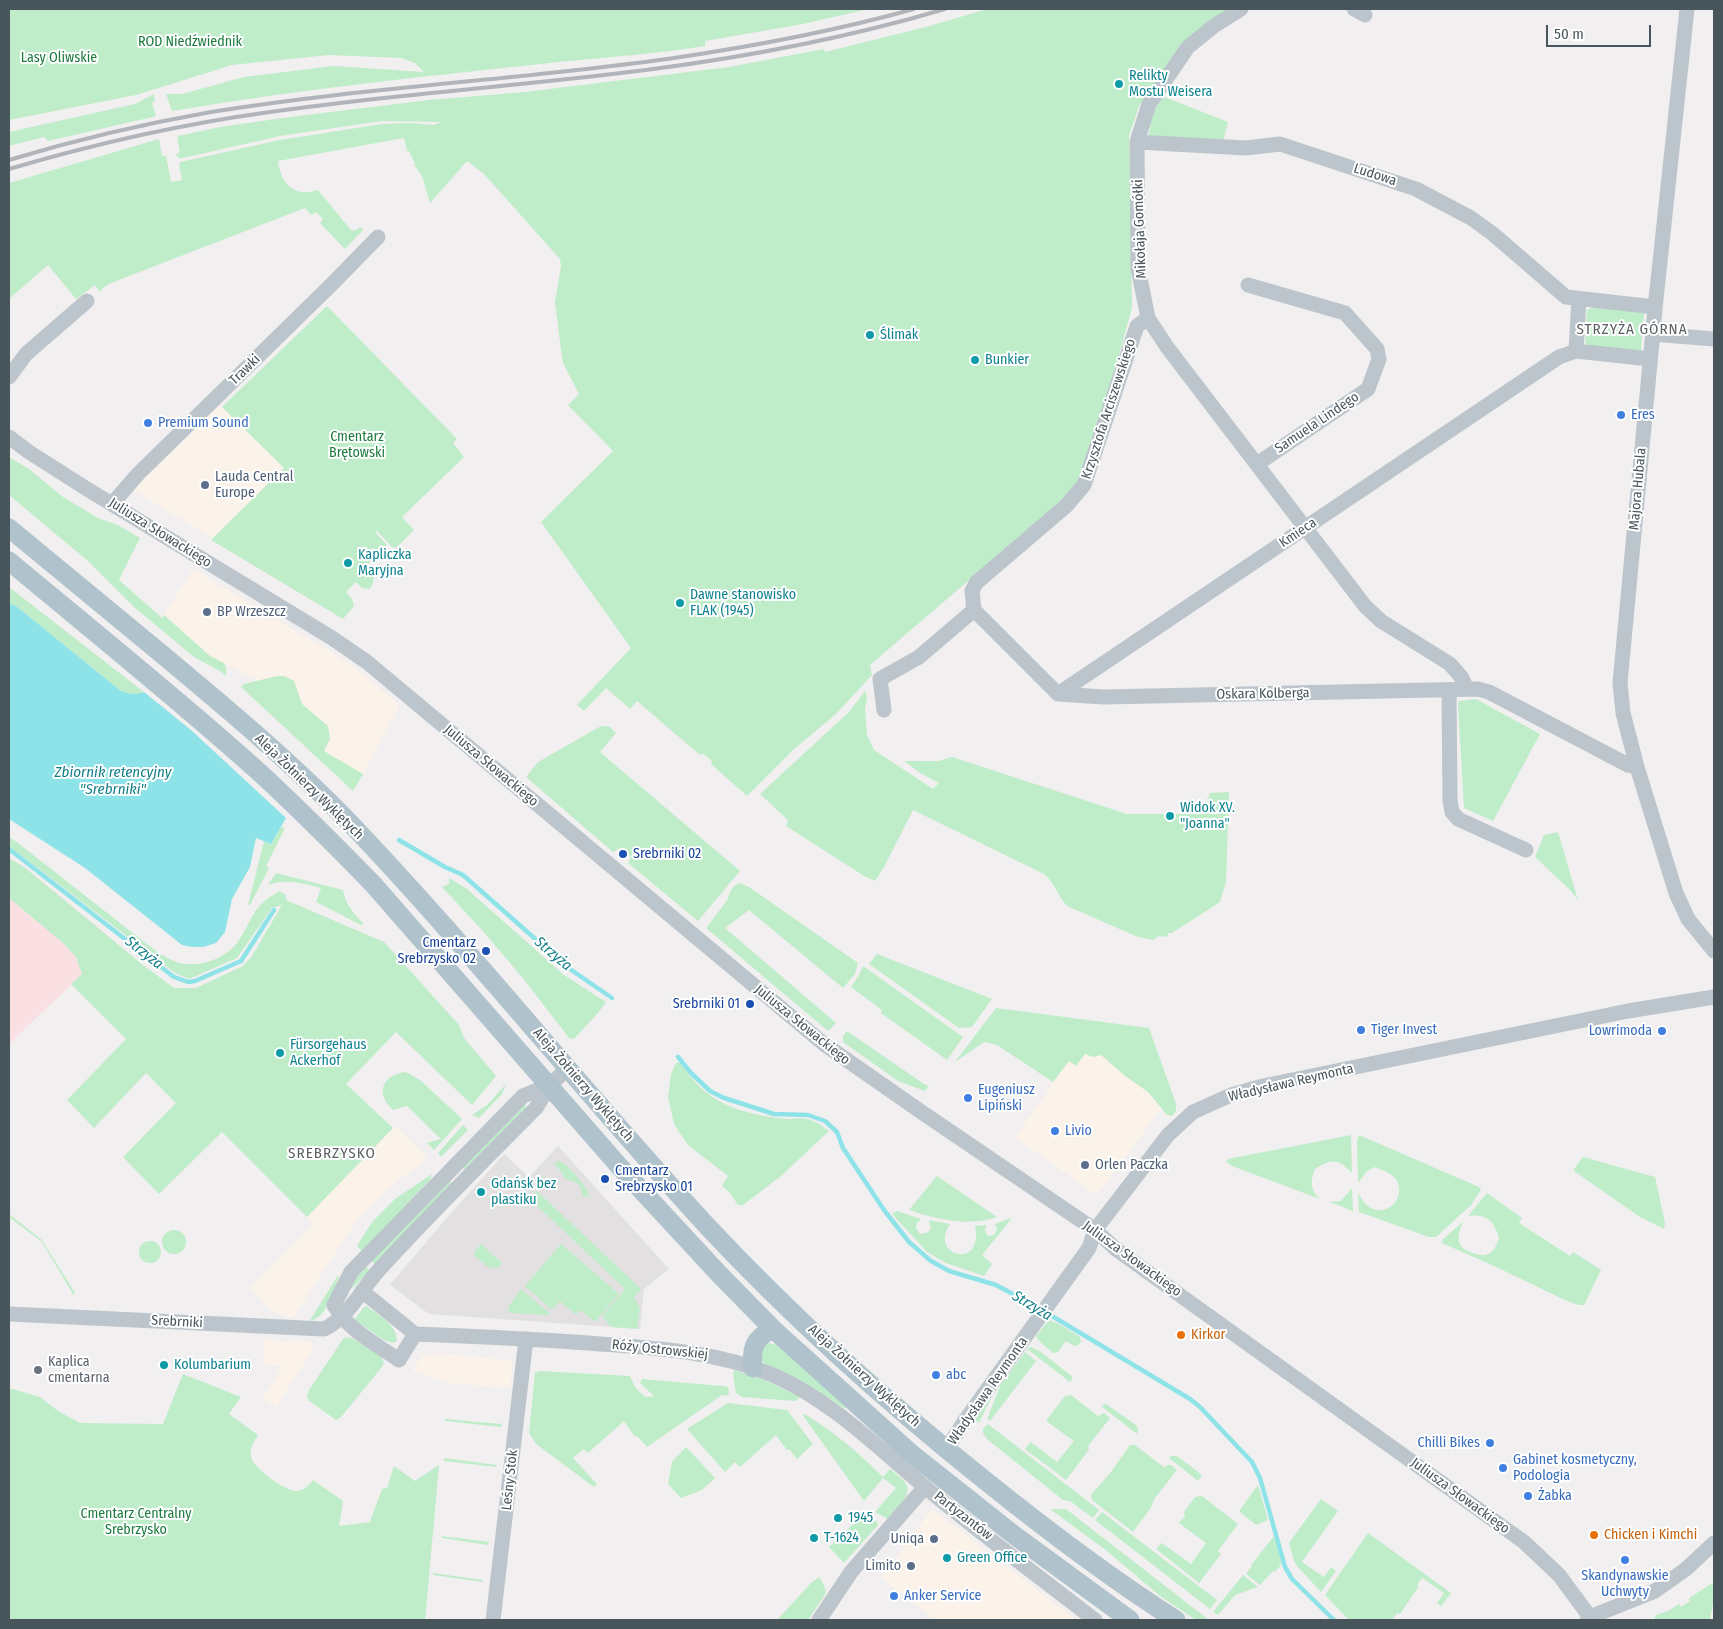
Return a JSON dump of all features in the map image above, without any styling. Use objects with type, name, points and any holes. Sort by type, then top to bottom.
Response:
[{"type":"main road","name":"Aleja Żołnierzy Wyklętych","points":[[9,528],[224,706],[313,787],[411,888],[703,1221],[767,1287],[850,1366],[946,1450],[1035,1520],[1148,1602],[1176,1620]]},
{"type":"main road","name":"Aleja Żołnierzy Wyklętych","points":[[9,561],[267,779],[373,884],[619,1166],[719,1274],[774,1329],[913,1455],[1014,1535],[1130,1620]]},
{"type":"main road","points":[[753,1368],[752,1355],[754,1346],[765,1333],[774,1329]]},
{"type":"street","name":"Mikołaja Gomółki","points":[[1241,9],[1214,26],[1188,47],[1149,104],[1137,142],[1138,268],[1148,318],[1167,347],[1305,528]]},
{"type":"street","name":"Majora Hubala","points":[[1687,9],[1650,359],[1620,683],[1623,713],[1637,767],[1676,893],[1688,919],[1714,951]]},
{"type":"street","name":"Ludowa","points":[[1137,142],[1246,148],[1280,144],[1416,189],[1471,218],[1493,234],[1566,296],[1656,307]]},
{"type":"street","name":"Trawki","points":[[112,504],[130,482],[378,237]]},
{"type":"street","name":"Samuela Lindego","points":[[1248,285],[1345,313],[1377,349],[1379,359],[1368,389],[1257,464]]},
{"type":"street","points":[[1576,351],[1579,299]]},
{"type":"street","points":[[9,377],[26,354],[87,301]]},
{"type":"street","name":"Krzysztofa Arciszewskiego","points":[[974,610],[972,591],[976,583],[1066,506],[1084,485],[1137,326],[1148,318]]},
{"type":"street","points":[[1653,334],[1714,339]]},
{"type":"street","name":"Kmieca","points":[[1058,694],[1559,357],[1576,351],[1650,359]]},
{"type":"street","name":"Juliusza Słowackiego","points":[[9,437],[29,452],[112,504],[326,633],[367,662],[824,1044],[927,1117],[1095,1230],[1117,1250],[1524,1542],[1559,1574],[1588,1619]]},
{"type":"street","points":[[1305,528],[1365,606],[1381,621],[1450,664],[1462,678],[1467,689]]},
{"type":"street","points":[[884,710],[880,679],[919,657],[974,610],[1058,694]]},
{"type":"street","name":"Oskara Kolberga","points":[[1058,694],[1104,697],[1478,689],[1489,692],[1628,766],[1637,767]]},
{"type":"street","points":[[1449,690],[1450,800],[1452,812],[1458,819],[1526,850]]},
{"type":"street","name":"Władysława Reymonta","points":[[946,1450],[1089,1248],[1095,1230],[1168,1135],[1194,1112],[1231,1095],[1263,1086],[1628,1011],[1714,997]]},
{"type":"street","name":"Srebrniki","points":[[9,1314],[324,1329],[341,1317],[377,1272],[536,1108],[550,1085],[568,1068]]},
{"type":"street","name":"Srebrniki","points":[[341,1317],[334,1305],[350,1272],[523,1096],[550,1085]]},
{"type":"street","points":[[449,1173],[461,1185]]},
{"type":"street","points":[[341,1317],[399,1360],[415,1334],[362,1291]]},
{"type":"street","name":"Róży Ostrowskiej","points":[[415,1334],[526,1339],[691,1352],[732,1361],[792,1384],[831,1408],[925,1487]]},
{"type":"street","name":"Leśny Stok","points":[[493,1620],[526,1339]]},
{"type":"street","points":[[819,1620],[851,1572],[925,1487]]},
{"type":"street","name":"Partyzantów","points":[[925,1487],[1095,1620]]},
{"type":"street","points":[[1588,1619],[1655,1591],[1686,1569],[1714,1543]]},
{"type":"shaded area","points":[[220,405],[284,468],[212,538],[133,490]]},
{"type":"shaded area","points":[[193,569],[352,665],[400,706],[354,790],[328,763],[281,693],[210,656],[164,615]]},
{"type":"shaded area","points":[[9,858],[24,867],[116,942],[9,1044]]},
{"type":"shaded area","points":[[1110,1045],[1164,1105],[1097,1195],[1015,1138],[1075,1052]]},
{"type":"shaded area","points":[[395,1126],[427,1157],[416,1168],[388,1188],[359,1217],[294,1317],[288,1317],[272,1311],[250,1288],[314,1224],[307,1217]]},
{"type":"shaded area","points":[[558,1146],[669,1269],[644,1289],[640,1329],[429,1314],[390,1285],[504,1154],[529,1177]]},
{"type":"shaded area","points":[[264,1339],[287,1342],[298,1340],[312,1343],[312,1352],[276,1407],[263,1398],[282,1367],[263,1365]]},
{"type":"shaded area","points":[[439,1353],[513,1361],[510,1388],[447,1383],[412,1370],[423,1356]]},
{"type":"shaded area","points":[[932,1509],[1076,1620],[936,1620],[881,1578]]},
{"type":"green space","points":[[9,9],[869,9],[803,24],[705,41],[705,46],[687,49],[365,84],[268,96],[172,111],[166,94],[182,94],[244,77],[334,66],[424,72],[415,63],[401,58],[329,55],[232,65],[136,95],[9,120]]},
{"type":"green space","points":[[987,9],[1227,9],[1180,46],[1139,106],[1129,136],[1132,308],[1112,380],[1082,473],[1076,485],[1059,503],[870,665],[872,675],[836,714],[793,750],[747,796],[711,764],[712,761],[702,753],[700,755],[637,701],[630,709],[606,688],[584,711],[577,705],[631,648],[541,522],[613,451],[568,405],[579,394],[563,363],[561,350],[555,302],[561,266],[560,259],[484,174],[467,161],[430,203],[422,176],[414,165],[409,151],[407,151],[404,138],[278,161],[282,176],[290,187],[302,192],[318,190],[351,230],[354,231],[361,227],[363,230],[345,249],[320,223],[323,219],[316,212],[312,215],[305,208],[111,283],[100,292],[95,285],[76,299],[48,265],[9,299],[9,183],[159,139],[162,156],[166,156],[171,182],[182,180],[180,162],[280,140],[382,124],[410,123],[433,125],[442,122],[382,121],[280,136],[183,158],[179,158],[175,154],[179,154],[178,136],[220,127],[429,100],[525,92],[729,67],[824,49],[825,52],[926,27]]},
{"type":"green space","points":[[154,94],[155,101],[152,103],[156,116],[48,141],[44,137],[9,146],[9,132],[135,104]]},
{"type":"green space","points":[[1162,96],[1228,122],[1223,142],[1148,137],[1153,113]]},
{"type":"green space","name":"Cmentarz Brętowski","points":[[327,306],[457,439],[453,443],[464,457],[402,517],[414,530],[396,548],[392,547],[377,531],[375,532],[387,545],[366,566],[374,576],[370,589],[362,588],[356,582],[346,592],[352,599],[354,606],[343,619],[211,540],[284,468],[222,407]]},
{"type":"green space","points":[[1593,307],[1644,313],[1641,351],[1589,346],[1585,343],[1587,310]]},
{"type":"green space","points":[[9,457],[29,469],[63,497],[98,518],[118,525],[140,538],[119,580],[162,618],[164,615],[210,656],[224,663],[226,676],[194,657],[134,607],[89,562],[9,495]]},
{"type":"green space","points":[[9,587],[144,692],[132,694],[121,691],[16,606],[9,603]]},
{"type":"green space","points":[[284,676],[294,681],[302,704],[328,726],[330,739],[324,751],[363,774],[353,791],[241,687],[244,684]]},
{"type":"green space","points":[[865,691],[867,698],[865,709],[867,735],[874,750],[933,789],[939,783],[920,773],[904,761],[939,761],[952,757],[1127,814],[1204,814],[1210,793],[1229,792],[1226,882],[1220,902],[1172,933],[1168,933],[1167,937],[1159,936],[1153,940],[1138,937],[1067,906],[1051,881],[1044,874],[913,810],[875,881],[864,876],[786,826],[788,820],[760,794],[849,712]]},
{"type":"green space","points":[[1476,699],[1540,734],[1493,821],[1464,808],[1458,705],[1459,701]]},
{"type":"green space","points":[[601,726],[610,727],[616,733],[600,752],[740,871],[698,921],[628,863],[631,857],[620,848],[613,852],[526,777],[538,762]]},
{"type":"green space","points":[[281,827],[285,828],[266,866],[269,868],[250,905],[248,905],[264,841],[271,844]]},
{"type":"green space","points":[[1558,832],[1578,900],[1535,857],[1544,835]]},
{"type":"green space","points":[[9,837],[157,952],[171,960],[185,964],[207,962],[226,953],[237,943],[258,908],[271,896],[280,891],[286,895],[286,900],[384,942],[459,1025],[464,1038],[496,1076],[472,1105],[396,1032],[346,1084],[393,1128],[307,1217],[222,1132],[159,1194],[123,1157],[176,1103],[146,1073],[94,1128],[67,1100],[126,1039],[71,984],[82,974],[76,957],[63,943],[9,898],[9,858],[24,867],[143,965],[174,988],[196,988],[243,966],[252,956],[282,905],[272,908],[237,958],[189,979],[175,973],[9,846]]},
{"type":"green space","points":[[276,873],[343,890],[350,908],[364,924],[361,925],[316,902],[321,888],[288,882],[268,885]]},
{"type":"green space","points":[[449,878],[467,889],[564,975],[606,1002],[574,1039],[569,1038],[522,977],[442,887],[449,884]]},
{"type":"green space","points":[[740,883],[749,887],[858,963],[855,974],[843,988],[749,910],[725,928],[836,1023],[828,1031],[706,928],[728,899],[735,885]]},
{"type":"green space","points":[[877,954],[992,999],[972,1027],[959,1028],[869,964]]},
{"type":"green space","points":[[863,966],[963,1037],[947,1060],[881,1013],[882,1010],[851,987]]},
{"type":"green space","points":[[996,1008],[1149,1028],[1176,1104],[1176,1111],[1172,1116],[1167,1115],[1148,1092],[1125,1076],[1101,1055],[1093,1057],[1085,1054],[1076,1066],[1069,1061],[1053,1082],[997,1045],[984,1042],[955,1062]]},
{"type":"green space","points":[[847,1031],[929,1086],[925,1091],[898,1081],[843,1042],[843,1036]]},
{"type":"green space","points":[[676,1063],[681,1063],[701,1088],[725,1104],[739,1110],[769,1117],[810,1120],[829,1131],[781,1176],[743,1205],[738,1205],[730,1193],[722,1186],[728,1176],[688,1145],[674,1124],[668,1097],[671,1074]]},
{"type":"green space","points":[[406,1072],[420,1080],[462,1119],[434,1150],[427,1143],[441,1139],[407,1106],[393,1110],[387,1104],[384,1097],[383,1091],[387,1081],[391,1077]]},
{"type":"green space","points":[[506,1084],[502,1094],[479,1118],[472,1115],[487,1105]]},
{"type":"green space","points":[[524,1104],[527,1108],[464,1169],[463,1167]]},
{"type":"green space","points":[[463,1125],[468,1130],[441,1157],[438,1153]]},
{"type":"green space","points":[[1351,1135],[1352,1173],[1343,1165],[1335,1162],[1326,1163],[1315,1169],[1312,1186],[1320,1199],[1232,1166],[1226,1162],[1228,1159]]},
{"type":"green space","points":[[1359,1135],[1479,1187],[1481,1190],[1471,1205],[1436,1237],[1429,1237],[1359,1212],[1358,1193],[1371,1208],[1384,1210],[1390,1207],[1398,1198],[1399,1185],[1394,1177],[1375,1167],[1367,1171],[1358,1183],[1357,1141]]},
{"type":"green space","points":[[1583,1157],[1655,1177],[1665,1223],[1664,1229],[1640,1217],[1574,1171]]},
{"type":"green space","points":[[559,1161],[578,1177],[586,1188],[589,1197],[583,1196],[579,1184],[566,1179],[554,1163]]},
{"type":"green space","points":[[432,1174],[430,1180],[362,1251],[357,1246],[372,1222],[395,1199]]},
{"type":"green space","points":[[937,1176],[997,1217],[964,1222],[941,1219],[909,1210]]},
{"type":"green space","points":[[450,1181],[452,1185],[376,1265],[371,1261]]},
{"type":"green space","points":[[1352,1188],[1353,1211],[1330,1202],[1341,1201]]},
{"type":"green space","points":[[537,1191],[641,1289],[634,1297],[640,1308],[637,1329],[611,1327],[602,1316],[625,1289],[530,1199]]},
{"type":"green space","points":[[1487,1193],[1522,1218],[1519,1223],[1570,1256],[1573,1252],[1601,1270],[1584,1305],[1567,1301],[1442,1243],[1443,1239],[1464,1221],[1459,1233],[1461,1246],[1469,1252],[1479,1255],[1486,1255],[1492,1252],[1499,1238],[1495,1227],[1484,1217],[1468,1216]]},
{"type":"green space","points":[[897,1211],[921,1219],[917,1223],[916,1228],[920,1234],[927,1233],[931,1229],[929,1220],[950,1224],[945,1235],[946,1244],[951,1251],[958,1254],[965,1254],[972,1249],[976,1240],[975,1226],[986,1225],[985,1231],[988,1236],[994,1235],[997,1229],[995,1224],[1012,1218],[982,1255],[992,1264],[984,1276],[946,1263],[927,1252],[892,1214]]},
{"type":"green space","points":[[9,1214],[42,1240],[75,1293],[73,1294],[42,1242],[9,1217]]},
{"type":"green space","points":[[169,1230],[179,1230],[186,1237],[186,1247],[179,1254],[169,1254],[162,1247],[162,1237]]},
{"type":"green space","points":[[150,1241],[158,1244],[161,1252],[158,1260],[150,1263],[142,1260],[139,1252],[142,1244]]},
{"type":"green space","points":[[481,1244],[502,1263],[499,1267],[489,1268],[473,1254]]},
{"type":"green space","points":[[561,1244],[619,1294],[595,1322],[581,1310],[576,1315],[560,1301],[552,1310],[525,1286]]},
{"type":"green space","points":[[366,1267],[370,1271],[350,1290],[356,1278]]},
{"type":"green space","points":[[338,1275],[339,1277],[325,1309],[321,1315],[309,1322]]},
{"type":"green space","points":[[521,1289],[550,1313],[548,1315],[512,1313],[508,1311],[509,1306]]},
{"type":"green space","points":[[366,1306],[390,1325],[394,1330],[397,1341],[393,1343],[384,1340],[356,1321],[355,1319]]},
{"type":"green space","points":[[1049,1320],[1080,1337],[1081,1342],[1077,1346],[1066,1341],[1058,1352],[1053,1353],[1036,1336]]},
{"type":"green space","points":[[347,1337],[352,1338],[381,1357],[384,1362],[382,1367],[341,1417],[336,1420],[308,1400],[307,1396],[309,1390],[343,1339]]},
{"type":"green space","points":[[769,1343],[780,1346],[846,1407],[845,1409],[815,1389],[765,1364],[762,1361],[761,1355],[764,1346]]},
{"type":"green space","points":[[1031,1347],[1041,1352],[1073,1377],[1070,1382],[1027,1349]]},
{"type":"green space","points":[[1025,1352],[1036,1361],[990,1421],[987,1419],[1001,1384]]},
{"type":"green space","points":[[734,1370],[765,1380],[800,1397],[796,1401],[742,1397],[736,1393]]},
{"type":"green space","points":[[540,1371],[630,1376],[635,1387],[645,1397],[654,1396],[640,1383],[642,1379],[728,1387],[729,1394],[726,1396],[722,1395],[647,1447],[637,1436],[635,1437],[624,1421],[588,1453],[584,1449],[573,1458],[597,1484],[594,1487],[536,1444],[529,1433],[535,1373]]},
{"type":"green space","name":"Cmentarz Centralny Srebrzysko","points":[[183,1374],[241,1397],[229,1414],[258,1435],[252,1445],[251,1457],[253,1462],[264,1473],[285,1488],[297,1491],[306,1487],[313,1480],[343,1501],[339,1526],[370,1522],[382,1489],[387,1488],[394,1466],[415,1481],[439,1465],[425,1620],[9,1620],[9,1388],[40,1397],[58,1411],[80,1423],[163,1424]]},
{"type":"green space","points":[[994,1392],[979,1423],[974,1419]]},
{"type":"green space","points":[[1071,1395],[1098,1416],[1104,1413],[1110,1418],[1088,1446],[1088,1451],[1066,1480],[1025,1449],[1031,1442],[1057,1462],[1074,1441],[1046,1421],[1065,1396]]},
{"type":"green space","points":[[728,1403],[787,1410],[813,1444],[797,1459],[789,1449],[787,1450],[776,1435],[740,1467],[735,1462],[725,1472],[687,1429]]},
{"type":"green space","points":[[1106,1404],[1136,1425],[1138,1429],[1137,1434],[1101,1406]]},
{"type":"green space","points":[[803,1413],[825,1427],[865,1459],[883,1477],[890,1469],[906,1484],[908,1488],[905,1498],[888,1519],[875,1512],[896,1488],[883,1478],[864,1501]]},
{"type":"green space","points":[[445,1419],[502,1424],[501,1427],[445,1421]]},
{"type":"green space","points":[[988,1424],[1099,1510],[1093,1518],[1070,1501],[1063,1500],[987,1439],[983,1429]]},
{"type":"green space","points":[[1130,1445],[1135,1445],[1165,1468],[1167,1465],[1171,1465],[1177,1470],[1155,1498],[1150,1509],[1133,1532],[1092,1500],[1091,1495],[1111,1472]]},
{"type":"green space","points":[[686,1447],[715,1478],[702,1490],[681,1498],[668,1484],[672,1462]]},
{"type":"green space","points":[[1177,1456],[1202,1475],[1198,1481],[1169,1458]]},
{"type":"green space","points":[[444,1458],[497,1465],[496,1467],[444,1461]]},
{"type":"green space","points":[[1258,1485],[1268,1520],[1256,1525],[1239,1511]]},
{"type":"green space","points":[[1202,1496],[1238,1524],[1218,1551],[1221,1554],[1199,1583],[1156,1549],[1161,1543],[1191,1564],[1206,1543],[1179,1523],[1185,1516],[1184,1512],[1195,1497]]},
{"type":"green space","points":[[1321,1499],[1338,1511],[1302,1562],[1324,1577],[1331,1567],[1336,1571],[1321,1592],[1297,1566],[1289,1543]]},
{"type":"green space","points":[[1050,1509],[1066,1509],[1209,1620],[1196,1620],[1160,1596],[1107,1551]]},
{"type":"green space","points":[[1102,1512],[1217,1600],[1210,1609],[1095,1520]]},
{"type":"green space","points":[[865,1513],[877,1522],[878,1525],[844,1563],[829,1547]]},
{"type":"green space","points":[[1368,1533],[1451,1593],[1441,1606],[1437,1603],[1444,1593],[1422,1578],[1417,1585],[1419,1586],[1400,1614],[1397,1613],[1392,1620],[1349,1620],[1325,1595]]},
{"type":"green space","points":[[442,1536],[489,1542],[488,1545],[442,1538]]},
{"type":"green space","points":[[1274,1536],[1281,1565],[1260,1585],[1246,1574]]},
{"type":"green space","points":[[433,1573],[483,1580],[483,1582],[433,1575]]},
{"type":"green space","points":[[1243,1575],[1258,1587],[1235,1595],[1218,1615],[1213,1612]]},
{"type":"green space","points":[[819,1577],[826,1593],[808,1620],[777,1620],[811,1583]]},
{"type":"green space","points":[[1714,1582],[1714,1598],[1710,1620],[1654,1620],[1656,1615],[1668,1611],[1679,1604],[1681,1607],[1690,1601],[1689,1598]]},
{"type":"water","name":"Zbiornik retencyjny \"Srebrniki\"","points":[[9,603],[16,606],[121,691],[132,694],[144,692],[191,730],[286,818],[271,844],[256,838],[250,867],[232,899],[225,932],[216,943],[203,947],[182,945],[85,868],[9,819]]},
{"type":"waterway","name":"Strzyża","points":[[399,840],[445,867],[463,875],[567,967],[612,998]]},
{"type":"waterway","name":"Strzyża","points":[[9,849],[174,977],[188,982],[195,981],[241,961],[274,910]]},
{"type":"waterway","name":"Strzyża","points":[[678,1057],[710,1091],[724,1098],[774,1114],[808,1115],[825,1121],[837,1132],[843,1148],[884,1210],[909,1242],[931,1261],[949,1271],[996,1285],[1037,1307],[1190,1399],[1200,1407],[1252,1462],[1260,1478],[1285,1567],[1292,1579],[1334,1620]]},
{"type":"railway","points":[[9,160],[109,133],[211,112],[327,96],[616,66],[674,58],[795,37],[914,9]]},
{"type":"railway","points":[[9,169],[106,143],[204,122],[317,106],[599,76],[722,59],[834,38],[945,9]]},
{"type":"place","name":"Relikty Mostu Weisera","points":[[1119,84]]},
{"type":"place","name":"Ślimak","points":[[870,335]]},
{"type":"place","name":"Bunkier","points":[[975,360]]},
{"type":"place","name":"Eres","points":[[1621,415]]},
{"type":"place","name":"Premium Sound","points":[[148,423]]},
{"type":"place","name":"Lauda Central Europe","points":[[205,485]]},
{"type":"place","name":"Kapliczka Maryjna","points":[[348,563]]},
{"type":"place","name":"Dawne stanowisko FLAK (1945)","points":[[680,603]]},
{"type":"place","name":"BP Wrzeszcz","points":[[207,612]]},
{"type":"place","name":"Widok XV. \"Joanna\"","points":[[1170,816]]},
{"type":"place","name":"Srebrniki 02","points":[[623,854]]},
{"type":"place","name":"Cmentarz Srebrzysko 02","points":[[486,951]]},
{"type":"place","name":"Srebrniki 01","points":[[750,1004]]},
{"type":"place","name":"Tiger Invest","points":[[1361,1030]]},
{"type":"place","name":"Lowrimoda","points":[[1662,1031]]},
{"type":"place","name":"Fürsorgehaus Ackerhof","points":[[280,1053]]},
{"type":"place","name":"Eugeniusz Lipiński","points":[[968,1098]]},
{"type":"place","name":"Livio","points":[[1055,1131]]},
{"type":"place","name":"Orlen Paczka","points":[[1085,1165]]},
{"type":"place","name":"Cmentarz Srebrzysko 01","points":[[605,1179]]},
{"type":"place","name":"Gdańsk bez plastiku","points":[[481,1192]]},
{"type":"place","name":"Kirkor","points":[[1181,1335]]},
{"type":"place","name":"Kolumbarium","points":[[164,1365]]},
{"type":"place","name":"Kaplica cmentarna","points":[[38,1370]]},
{"type":"place","name":"abc","points":[[936,1375]]},
{"type":"place","name":"Chilli Bikes","points":[[1490,1443]]},
{"type":"place","name":"Gabinet kosmetyczny, Podologia","points":[[1503,1468]]},
{"type":"place","name":"Żabka","points":[[1528,1496]]},
{"type":"place","name":"1945","points":[[838,1518]]},
{"type":"place","name":"Chicken i Kimchi","points":[[1594,1535]]},
{"type":"place","name":"T-1624","points":[[814,1538]]},
{"type":"place","name":"Uniqa","points":[[934,1539]]},
{"type":"place","name":"Green Office","points":[[947,1558]]},
{"type":"place","name":"Skandynawskie Uchwyty","points":[[1625,1560]]},
{"type":"place","name":"Limito","points":[[911,1566]]},
{"type":"place","name":"Anker Service","points":[[894,1596]]},
{"type":"district","name":"STRZYŻA GÓRNA","points":[[1632,330]]},
{"type":"district","name":"SREBRZYSKO","points":[[332,1154]]},
{"type":"park label","name":"ROD Niedźwiednik","points":[[190,42]]},
{"type":"park label","name":"Lasy Oliwskie","points":[[59,58]]}]
